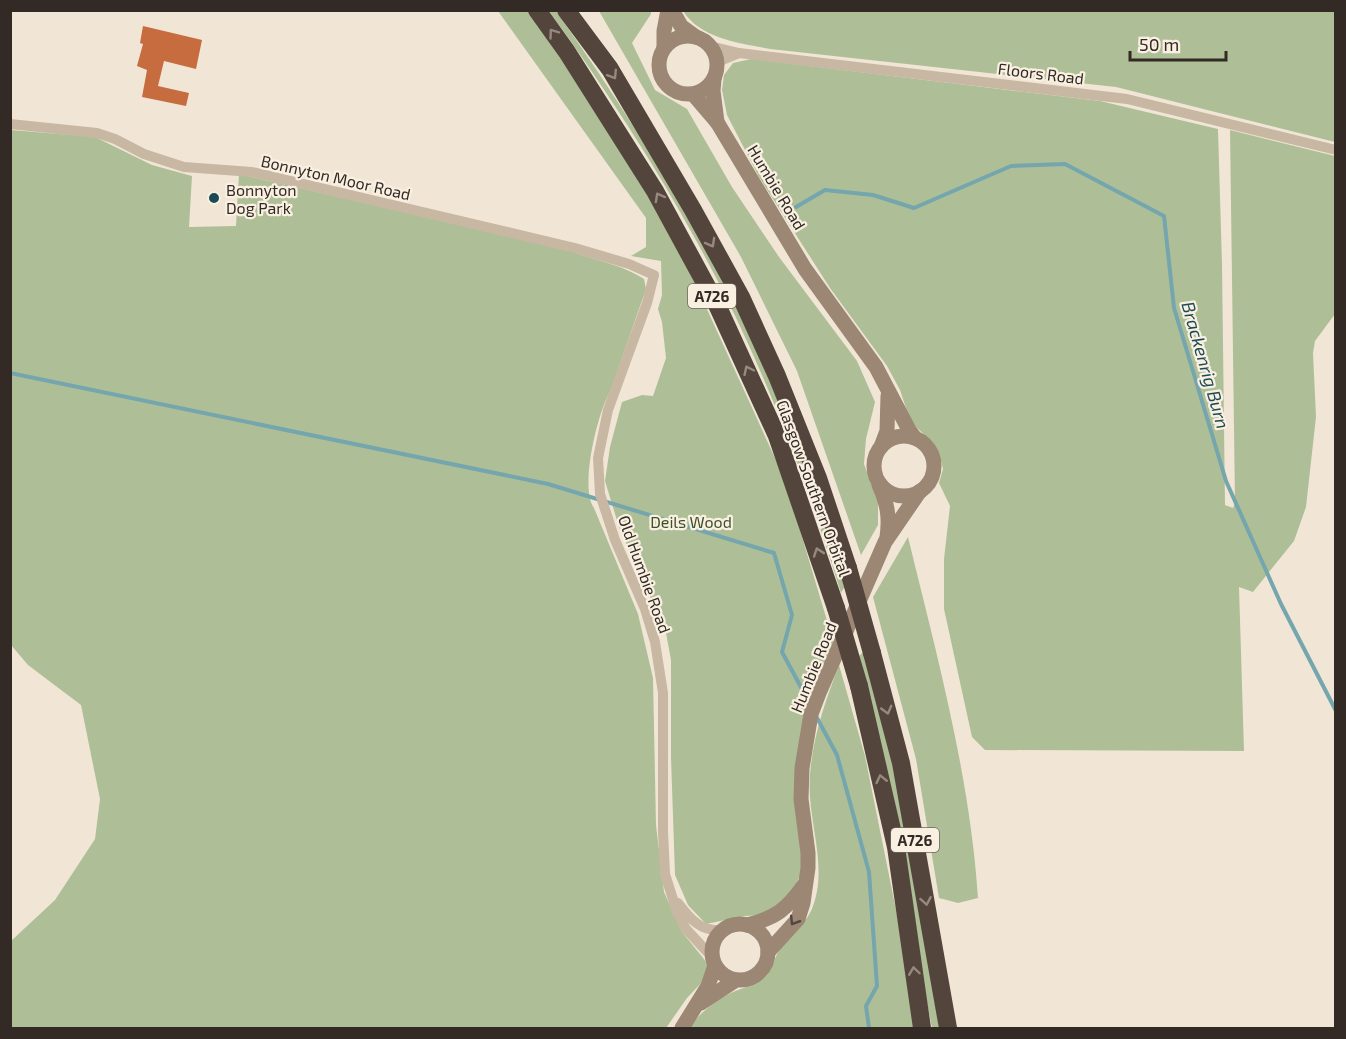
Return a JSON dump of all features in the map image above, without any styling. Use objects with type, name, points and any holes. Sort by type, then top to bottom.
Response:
[{"type":"highway","name":"Glasgow Southern Orbital","points":[[537,10],[567,52],[649,181],[718,307],[777,436],[836,608],[859,686],[896,847],[922,1029]]},
{"type":"highway","name":"Glasgow Southern Orbital","points":[[566,10],[610,69],[741,297],[777,376],[818,478],[848,568],[902,763],[948,1029]]},
{"type":"street","points":[[668,10],[664,47],[659,66],[666,84],[683,94],[693,94],[708,86],[714,79],[717,62],[710,46],[681,26],[672,10]]},
{"type":"street","points":[[664,47],[678,37],[696,37]]},
{"type":"street","name":"Floors Road","points":[[710,46],[738,53],[1127,99],[1335,150]]},
{"type":"street","name":"Floors Road","points":[[717,62],[738,53]]},
{"type":"street","name":"Humbie Road","points":[[714,79],[713,91],[717,122]]},
{"type":"street","name":"Humbie Road","points":[[693,94],[717,122],[805,269],[876,367],[915,438]]},
{"type":"street","name":"Bonnyton Moor Road","points":[[10,124],[97,133],[115,139],[144,154],[184,167],[252,172],[575,248],[629,264],[654,275]]},
{"type":"street","name":"Old Humbie Road","points":[[654,275],[644,313],[608,410],[598,458],[600,494],[615,540],[645,609],[654,642],[663,693],[663,831],[665,874],[670,893]]},
{"type":"street","name":"Humbie Road","points":[[880,447],[887,431],[889,414],[887,390]]},
{"type":"street","points":[[905,436],[915,438],[924,444],[931,453],[934,463],[932,475],[927,484],[920,491],[910,495],[897,495],[888,491],[878,480],[874,463],[880,447],[896,437],[905,436]]},
{"type":"street","name":"Humbie Road","points":[[878,480],[889,510],[890,520],[885,543]]},
{"type":"street","name":"Humbie Road","points":[[693,1008],[736,980],[752,978],[759,973],[764,967],[768,952],[798,919],[806,883],[808,853],[801,799],[802,768],[812,714],[819,693],[885,543],[920,491]]},
{"type":"street","points":[[670,893],[690,918],[701,927],[712,931],[739,924],[747,925],[776,916],[786,908],[806,883]]},
{"type":"street","points":[[670,893],[686,929],[728,978],[736,980]]},
{"type":"street","points":[[747,925],[762,935],[768,952]]},
{"type":"street","name":"Humbie Road","points":[[681,1029],[708,986],[714,942],[722,930]]},
{"type":"green space","name":"Deils Wood","points":[[498,11],[529,11],[642,180],[695,283],[785,480],[834,644],[812,686],[804,715],[801,874],[790,896],[762,915],[706,924],[688,905],[675,875],[671,758],[671,660],[666,633],[619,527],[605,481],[610,447],[622,402],[642,395],[653,396],[666,358],[662,322],[658,309],[662,295],[661,261],[631,256],[646,247],[646,218]]},
{"type":"green space","points":[[549,11],[556,11],[619,104],[678,200],[732,299],[757,350],[806,470],[845,586],[841,593],[796,459],[760,371],[720,286],[646,154]]},
{"type":"green space","points":[[599,11],[651,11],[632,43],[655,90],[687,109],[732,187],[779,257],[857,361],[875,402],[866,439],[864,464],[878,502],[878,525],[861,555],[797,371],[741,257]]},
{"type":"green space","points":[[683,11],[1335,11],[1335,142],[1116,87],[770,49],[711,34],[700,28]]},
{"type":"green space","points":[[751,59],[1100,101],[1218,129],[1225,505],[1233,508],[1235,503],[1230,130],[1335,156],[1335,314],[1315,341],[1313,353],[1316,417],[1306,507],[1294,541],[1253,592],[1239,587],[1244,751],[985,750],[972,737],[944,609],[944,559],[950,506],[939,483],[943,469],[939,453],[909,417],[900,390],[887,366],[830,288],[759,177],[727,115],[722,90],[724,75],[733,63]]},
{"type":"green space","points":[[11,130],[95,137],[152,165],[192,176],[189,227],[236,226],[239,174],[566,249],[626,270],[644,279],[646,289],[600,415],[592,450],[588,484],[590,498],[638,614],[653,678],[656,825],[664,892],[682,932],[708,964],[703,981],[687,998],[666,1028],[11,1028],[11,941],[55,900],[95,839],[100,799],[81,705],[28,665],[11,645]]},
{"type":"green space","points":[[908,537],[951,716],[968,807],[978,898],[958,903],[939,898],[916,759],[873,597]]},
{"type":"green space","points":[[864,651],[891,752],[940,1028],[932,1028],[859,656]]},
{"type":"green space","points":[[839,665],[865,756],[897,915],[915,1028],[690,1028],[701,1014],[717,1001],[764,978],[771,970],[780,948],[811,911],[816,897],[819,869],[810,798],[811,764],[822,714]]},
{"type":"building","points":[[143,26],[202,40],[196,69],[164,61],[158,86],[189,93],[186,106],[142,97],[147,70],[137,66],[143,44],[140,43]]},
{"type":"waterway","name":"Brackenrig Burn","points":[[796,207],[825,190],[873,195],[914,208],[1011,166],[1065,164],[1164,216],[1174,308],[1226,481],[1281,604],[1336,711]]},
{"type":"waterway","points":[[10,373],[548,484],[774,553],[792,615],[782,652],[810,704]]},
{"type":"waterway","points":[[816,716],[837,755],[869,872],[877,986],[866,1006],[869,1028]]},
{"type":"place","name":"Bonnyton Dog Park","points":[[214,198]]}]
